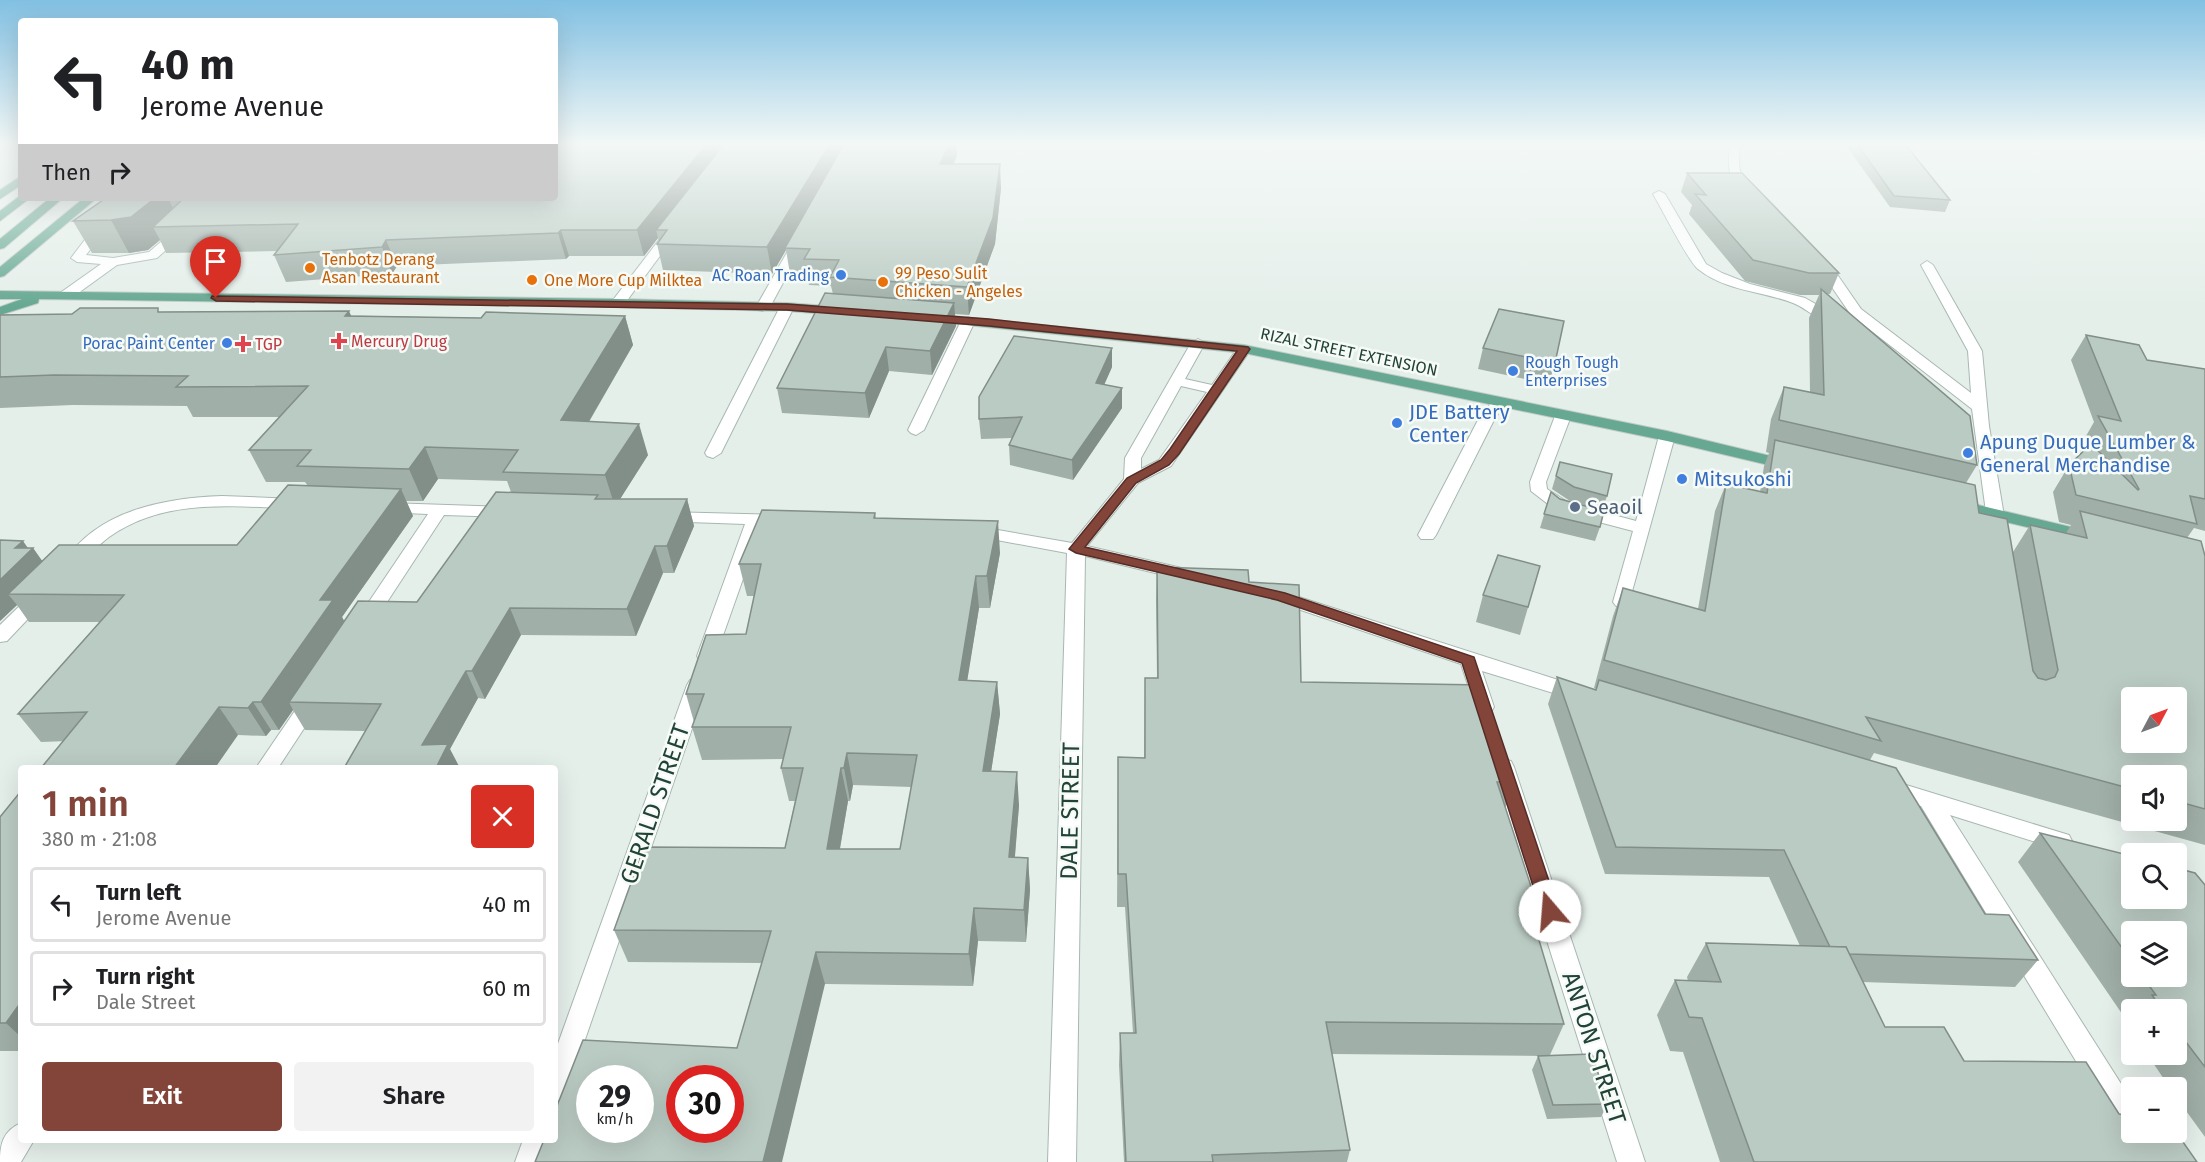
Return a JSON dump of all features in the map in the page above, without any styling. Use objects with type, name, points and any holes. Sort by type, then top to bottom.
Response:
[{"type":"main road","points":[[0,217],[20,201]]},
{"type":"main road","points":[[0,245],[53,201]]},
{"type":"main road","points":[[0,273],[88,201]]},
{"type":"main road","points":[[0,295],[618,303],[787,307],[854,312]]},
{"type":"main road","points":[[0,311],[46,296]]},
{"type":"main road","name":"RIZAL STREET EXTENSION","points":[[922,317],[1244,349],[1667,436],[1803,469]]},
{"type":"main road","points":[[1940,501],[2107,542]]},
{"type":"street","points":[[1661,198],[1701,266],[1718,276],[1746,286],[1775,292],[1800,301],[1842,326]]},
{"type":"street","points":[[64,222],[91,216]]},
{"type":"street","points":[[618,303],[679,222]]},
{"type":"street","points":[[111,224],[94,236],[77,258],[113,262],[153,255],[191,223]]},
{"type":"street","points":[[763,307],[807,227]]},
{"type":"street","points":[[1814,257],[1828,269],[1853,309],[1881,334],[1959,390],[1980,408]]},
{"type":"street","points":[[65,296],[113,262]]},
{"type":"street","points":[[1927,265],[1976,351],[1980,408],[2000,547]]},
{"type":"street","points":[[713,453],[787,307]]},
{"type":"street","points":[[916,430],[968,321]]},
{"type":"street","points":[[1132,480],[1133,458],[1198,343]]},
{"type":"street","points":[[1076,549],[1132,480],[1165,463],[1244,349]]},
{"type":"street","points":[[1177,381],[1216,390]]},
{"type":"street","points":[[1922,381],[1959,390]]},
{"type":"street","points":[[1427,535],[1485,422],[1499,402]]},
{"type":"street","points":[[1563,416],[1538,482],[1539,491],[1563,507],[1643,528]]},
{"type":"street","points":[[1622,602],[1667,436]]},
{"type":"street","points":[[63,573],[103,533],[139,515],[165,506],[192,501],[217,500],[311,504]]},
{"type":"street","points":[[369,507],[521,513]]},
{"type":"street","points":[[353,639],[439,510]]},
{"type":"street","points":[[650,516],[801,521]]},
{"type":"street","name":"GERALD STREET","points":[[558,1080],[755,519]]},
{"type":"street","points":[[962,530],[985,532],[1076,549],[1201,578]]},
{"type":"street","name":"DALE STREET","points":[[1062,1162],[1076,549]]},
{"type":"street","points":[[0,636],[47,588]]},
{"type":"street","points":[[1257,591],[1280,596],[1469,660],[1592,698]]},
{"type":"street","points":[[1469,660],[1491,729]]},
{"type":"street","points":[[269,765],[320,689]]},
{"type":"street","name":"ANTON STREET","points":[[1498,751],[1631,1162]]},
{"type":"street","points":[[1873,783],[2074,845]]},
{"type":"street","points":[[1929,800],[2121,1108]]},
{"type":"street","points":[[4,1162],[18,1141]]},
{"type":"street","points":[[529,1162],[536,1143]]},
{"type":"building","points":[[558,198],[663,198],[637,230],[561,230],[558,233],[386,240],[382,247],[274,255],[298,224],[153,227],[181,201],[558,201]]},
{"type":"building","points":[[681,198],[797,198],[767,247],[657,244],[667,230],[656,230]]},
{"type":"building","points":[[813,198],[996,198],[993,218],[967,287],[830,277],[839,260],[804,259],[810,249],[785,248]]},
{"type":"building","points":[[1699,198],[1766,198],[1839,273],[1809,273],[1753,260]]},
{"type":"building","points":[[102,201],[151,201],[131,217],[73,221]]},
{"type":"building","points":[[1821,289],[1970,416],[1977,465],[1779,420],[1784,387],[1824,395]]},
{"type":"building","points":[[825,293],[954,303],[930,351],[886,347],[865,393],[777,388]]},
{"type":"building","points":[[80,308],[158,308],[158,312],[349,311],[345,316],[481,318],[486,312],[625,316],[561,420],[639,424],[605,475],[503,472],[518,450],[425,447],[409,469],[297,466],[311,450],[249,450],[308,386],[176,387],[188,376],[0,377],[0,315],[72,314]]},
{"type":"building","points":[[1499,309],[1564,321],[1555,363],[1483,348]]},
{"type":"building","points":[[2086,335],[2139,345],[2147,360],[2205,369],[2205,499],[2190,496],[2197,524],[2076,495],[2069,465],[2091,444],[2139,489],[2098,416],[2121,421]]},
{"type":"building","points":[[1014,336],[1112,348],[1096,383],[1122,388],[1072,460],[1009,445],[1022,417],[979,419],[979,397]]},
{"type":"building","points":[[1775,440],[1975,485],[1979,513],[2007,519],[2033,671],[2038,678],[2046,680],[2055,677],[2058,670],[2030,525],[2087,538],[2080,511],[2201,541],[2205,556],[2205,809],[2187,804],[2187,765],[2121,765],[2121,786],[1866,717],[1881,741],[1604,660],[1623,588],[1705,611],[1726,484],[1767,493]]},
{"type":"building","points":[[1560,462],[1612,474],[1607,496],[1574,487],[1556,476]]},
{"type":"building","points":[[288,485],[401,489],[320,600],[333,600],[261,702],[253,702],[248,708],[219,707],[176,765],[43,765],[87,712],[18,714],[124,595],[8,594],[59,545],[237,545]]},
{"type":"building","points":[[496,492],[598,495],[595,499],[687,499],[667,546],[655,546],[627,609],[510,608],[472,671],[466,671],[422,745],[448,744],[438,765],[346,765],[381,704],[289,702],[358,601],[417,602]]},
{"type":"building","points":[[1551,492],[1560,499],[1604,511],[1600,527],[1544,514]]},
{"type":"building","points":[[762,510],[875,513],[874,518],[998,521],[987,576],[976,576],[959,680],[997,682],[983,771],[1017,772],[1009,857],[1028,858],[1024,910],[974,908],[969,954],[816,952],[763,1162],[535,1162],[543,1143],[558,1143],[558,1103],[583,1040],[737,1048],[771,931],[614,930],[644,847],[785,848],[803,768],[781,768],[791,727],[692,727],[704,694],[686,694],[706,635],[746,634],[761,564],[739,564]],"holes":[[[847,753],[917,755],[900,849],[827,849],[841,768],[844,768]]]},
{"type":"building","points":[[0,540],[23,541],[15,548],[33,548],[0,580]]},
{"type":"building","points":[[1498,555],[1540,566],[1528,607],[1483,595]]},
{"type":"building","points":[[1157,567],[1248,570],[1249,582],[1299,585],[1301,682],[1483,685],[1514,782],[1497,782],[1542,920],[1533,920],[1564,1024],[1326,1022],[1350,1150],[1212,1155],[1213,1162],[1126,1162],[1120,1033],[1136,1033],[1126,874],[1118,874],[1118,757],[1145,758],[1145,678],[1158,678]]},
{"type":"building","points":[[1557,677],[1596,690],[1599,680],[1896,768],[1985,914],[2009,915],[2038,960],[1849,954],[1846,947],[1830,947],[1784,850],[1616,847]]},
{"type":"building","points":[[18,795],[18,1006],[6,1023],[0,1023],[0,817]]},
{"type":"building","points":[[2040,833],[2121,853],[2121,909],[2187,909],[2187,871],[2195,873],[2205,885],[2205,1067],[2187,1043],[2187,999],[2155,999],[2152,995],[2156,995],[2150,987],[2187,987],[2187,921],[2121,921],[2121,947]]},
{"type":"building","points":[[1706,943],[1846,947],[1885,1027],[1944,1027],[1964,1061],[2086,1062],[2121,1114],[2121,1143],[2184,1143],[2197,1162],[1754,1162],[1702,1018],[1689,1017],[1675,980],[1721,982]]},
{"type":"building","points":[[1592,1054],[1608,1104],[1553,1105],[1538,1056]]},
{"type":"place","name":"Tenbotz Derang Asan Restaurant","points":[[310,268]]},
{"type":"place","name":"AC Roan Trading","points":[[841,275]]},
{"type":"place","name":"One More Cup Milktea","points":[[532,280]]},
{"type":"place","name":"99 Peso Sulit Chicken - Angeles","points":[[883,282]]},
{"type":"place","name":"Mercury Drug","points":[[339,341]]},
{"type":"place","name":"Porac Paint Center","points":[[227,343]]},
{"type":"place","name":"TGP","points":[[243,344]]},
{"type":"place","name":"Rough Tough Enterprises","points":[[1513,371]]},
{"type":"place","name":"JDE Battery Center","points":[[1397,423]]},
{"type":"place","name":"Apung Duque Lumber & General Merchandise","points":[[1968,453]]},
{"type":"place","name":"Mitsukoshi","points":[[1682,479]]},
{"type":"place","name":"Seaoil","points":[[1575,507]]},
{"type":"route","points":[[216,298],[787,307],[989,322],[1244,349],[1165,463],[1132,480],[1076,549],[1280,596],[1469,660],[1550,911]]}]
